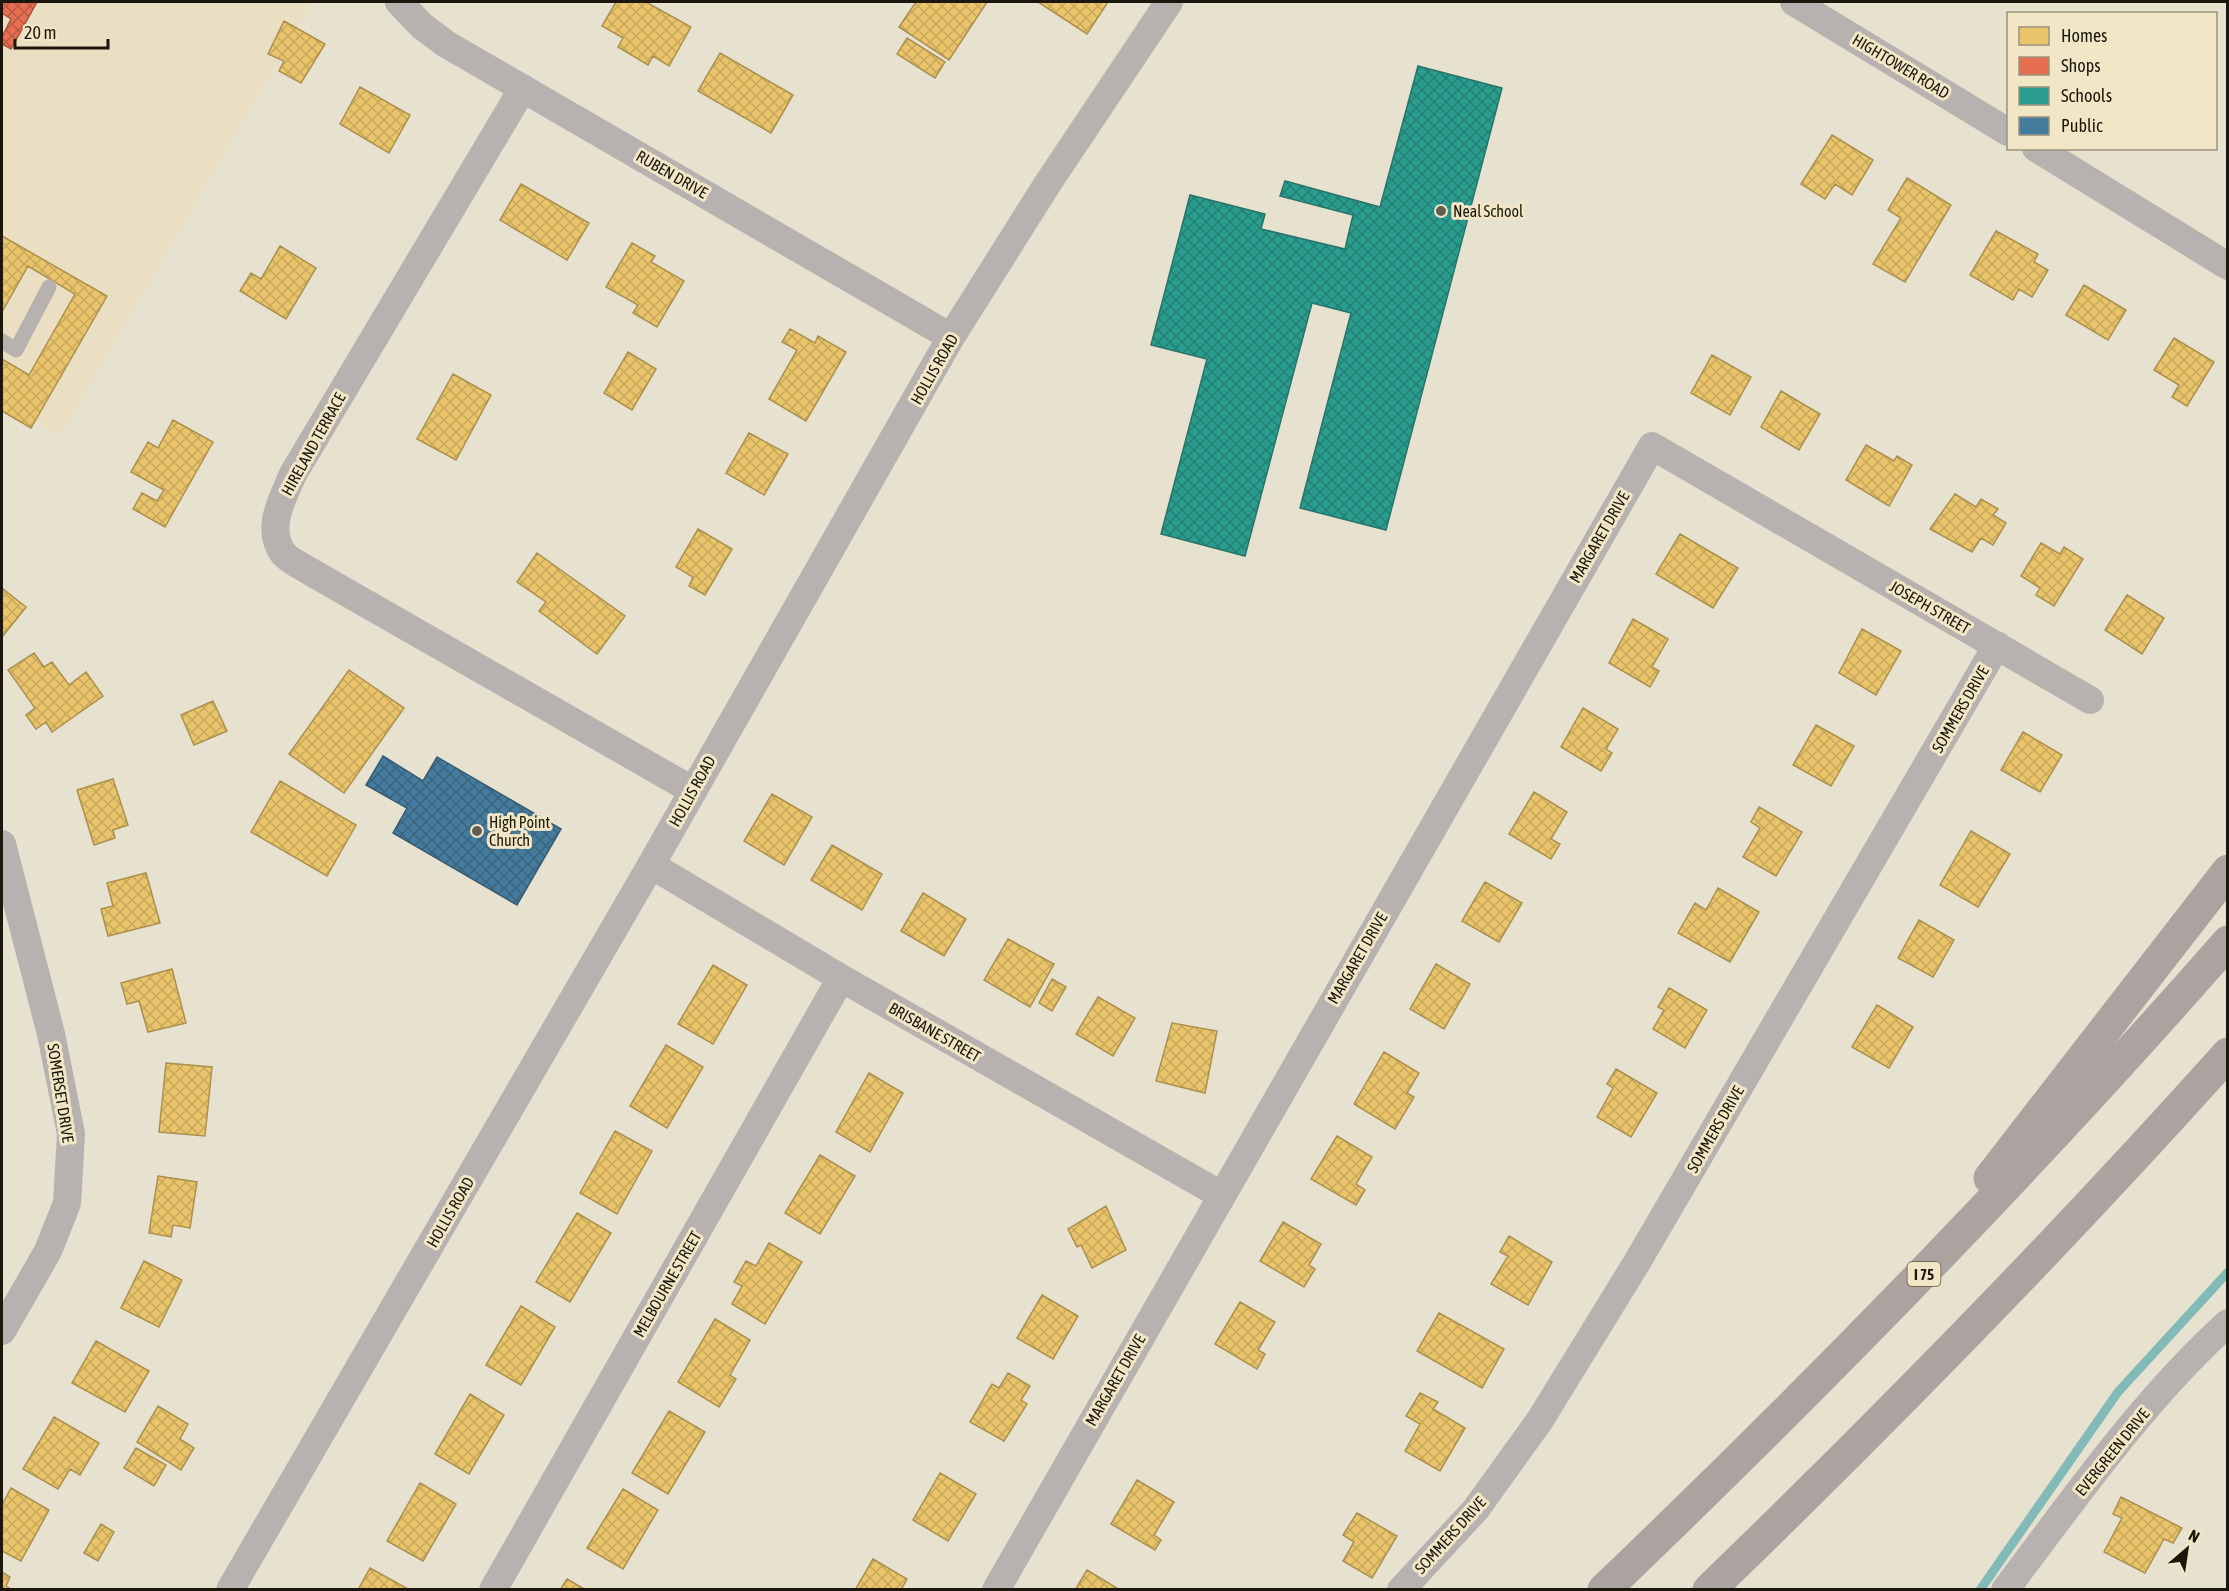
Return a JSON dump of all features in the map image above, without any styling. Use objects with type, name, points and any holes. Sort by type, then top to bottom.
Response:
[{"type":"highway","points":[[1903,1296],[2031,1123],[2228,871]]},
{"type":"highway","name":"I 75","points":[[1604,1590],[1741,1458],[1903,1296],[2037,1155],[2228,942]]},
{"type":"highway","points":[[1709,1590],[1980,1321],[2115,1180],[2228,1054]]},
{"type":"street","name":"RUBEN DRIVE","points":[[399,2],[422,26],[446,44],[951,337]]},
{"type":"street","name":"HOLLIS ROAD","points":[[230,1590],[651,866],[692,790],[951,337],[1048,183],[1169,2]]},
{"type":"street","name":"HIGHTOWER ROAD","points":[[1794,2],[2007,131]]},
{"type":"street","name":"HIRELAND TERRACE","points":[[523,88],[293,474],[277,512],[276,535],[283,553],[310,572],[692,790]]},
{"type":"street","points":[[2039,150],[2228,266]]},
{"type":"street","name":"MARGARET DRIVE","points":[[996,1590],[1652,446],[1770,514]]},
{"type":"street","name":"JOSEPH STREET","points":[[1770,514],[2090,700]]},
{"type":"street","name":"SOMMERS DRIVE","points":[[1401,1590],[1476,1509],[1540,1420],[1654,1233],[1997,645]]},
{"type":"street","name":"SOMERSET DRIVE","points":[[2,844],[51,1034],[71,1134],[67,1203],[48,1251],[2,1331]]},
{"type":"street","name":"BRISBANE STREET","points":[[651,866],[841,978],[1221,1195]]},
{"type":"street","name":"MELBOURNE STREET","points":[[493,1590],[841,978]]},
{"type":"street","name":"EVERGREEN DRIVE","points":[[2005,1590],[2095,1471],[2161,1394],[2228,1323]]},
{"type":"lane","points":[[2,341],[16,350],[49,287]]},
{"type":"shaded area","points":[[2,2],[313,2],[60,436],[2,400]]},
{"type":"building: Homes","points":[[616,2],[646,2],[691,27],[669,66],[653,56],[648,65],[618,47],[623,38],[602,26]]},
{"type":"building: Homes","points":[[916,2],[987,2],[949,60],[899,27]]},
{"type":"building: Homes","points":[[1038,2],[1108,2],[1087,34]]},
{"type":"building: Homes","points":[[284,21],[325,44],[301,83],[279,71],[284,61],[268,54]]},
{"type":"building: Homes","points":[[907,38],[945,62],[935,78],[897,54]]},
{"type":"building: Homes","points":[[720,53],[793,95],[771,133],[698,91]]},
{"type":"building: Homes","points":[[360,87],[410,115],[389,153],[340,124]]},
{"type":"building: Homes","points":[[1832,135],[1873,160],[1852,195],[1835,184],[1825,199],[1801,184]]},
{"type":"building: Homes","points":[[1907,178],[1951,205],[1905,282],[1873,264],[1901,218],[1888,210]]},
{"type":"building: Homes","points":[[521,184],[589,223],[567,260],[500,220]]},
{"type":"building: Homes","points":[[1996,231],[2038,254],[2034,262],[2048,270],[2032,297],[2019,289],[2013,300],[1970,275]]},
{"type":"building: Homes","points":[[2,236],[107,296],[31,428],[2,411],[2,359],[29,375],[75,294],[28,266],[2,312]]},
{"type":"building: Homes","points":[[632,243],[655,256],[651,262],[684,281],[657,327],[633,313],[638,305],[606,287]]},
{"type":"building: Homes","points":[[280,246],[316,268],[286,319],[240,291],[251,273],[261,279]]},
{"type":"building: Homes","points":[[2084,285],[2126,310],[2108,340],[2066,315]]},
{"type":"building: Homes","points":[[790,329],[815,343],[818,336],[846,352],[806,421],[769,399],[797,350],[782,342]]},
{"type":"building: Homes","points":[[2174,338],[2214,362],[2187,406],[2172,397],[2179,385],[2154,370]]},
{"type":"building: Homes","points":[[628,352],[656,369],[632,410],[604,393]]},
{"type":"building: Homes","points":[[1712,355],[1751,377],[1730,415],[1691,393]]},
{"type":"building: Homes","points":[[453,374],[491,395],[456,460],[417,439]]},
{"type":"building: Homes","points":[[1781,391],[1820,414],[1799,450],[1761,427]]},
{"type":"building: Homes","points":[[173,420],[213,442],[165,527],[133,509],[142,493],[157,501],[164,490],[131,472],[148,442],[158,448]]},
{"type":"building: Homes","points":[[749,433],[788,454],[764,495],[726,473]]},
{"type":"building: Homes","points":[[1866,445],[1894,461],[1897,456],[1912,465],[1889,506],[1846,480]]},
{"type":"building: Homes","points":[[1955,494],[1976,507],[1981,499],[1998,509],[1993,515],[2006,523],[1993,545],[1981,538],[1972,552],[1930,529]]},
{"type":"building: Homes","points":[[698,529],[732,549],[705,595],[689,586],[693,577],[676,567]]},
{"type":"building: Homes","points":[[1680,534],[1738,568],[1713,608],[1656,574]]},
{"type":"building: Homes","points":[[2041,543],[2060,554],[2064,547],[2083,559],[2054,606],[2036,595],[2040,588],[2021,576]]},
{"type":"building: Homes","points":[[537,553],[625,616],[597,654],[539,611],[546,602],[517,582]]},
{"type":"building: Homes","points":[[2,588],[26,607],[2,637]]},
{"type":"building: Homes","points":[[2127,595],[2164,618],[2142,654],[2105,630]]},
{"type":"building: Homes","points":[[1633,619],[1668,639],[1652,667],[1659,671],[1650,687],[1609,663]]},
{"type":"building: Homes","points":[[1862,629],[1901,651],[1876,695],[1839,673]]},
{"type":"building: Homes","points":[[34,653],[44,667],[52,662],[69,685],[86,672],[103,696],[52,732],[46,722],[36,729],[26,715],[35,708],[8,670]]},
{"type":"building: Homes","points":[[349,670],[404,708],[344,793],[289,754]]},
{"type":"building: Homes","points":[[213,701],[227,731],[194,745],[181,715]]},
{"type":"building: Homes","points":[[1583,708],[1618,729],[1606,749],[1612,753],[1601,771],[1561,747]]},
{"type":"building: Homes","points":[[1816,725],[1854,746],[1831,786],[1793,765]]},
{"type":"building: Homes","points":[[2023,732],[2062,755],[2040,792],[2001,770]]},
{"type":"building: Homes","points":[[113,779],[128,825],[113,830],[115,838],[94,845],[77,790]]},
{"type":"building: Homes","points":[[280,781],[356,825],[327,876],[251,832]]},
{"type":"building: Homes","points":[[1534,792],[1567,812],[1551,839],[1560,844],[1551,859],[1509,834]]},
{"type":"building: Homes","points":[[772,794],[812,817],[784,865],[744,841]]},
{"type":"building: Homes","points":[[1759,807],[1802,832],[1776,876],[1743,857],[1760,828],[1751,822]]},
{"type":"building: Homes","points":[[1971,831],[2010,854],[1978,907],[1940,885]]},
{"type":"building: Homes","points":[[832,845],[882,874],[862,910],[811,880]]},
{"type":"building: Homes","points":[[146,873],[160,923],[108,936],[101,909],[113,906],[107,883]]},
{"type":"building: Homes","points":[[1485,882],[1522,903],[1499,942],[1462,921]]},
{"type":"building: Homes","points":[[1718,888],[1759,912],[1730,962],[1678,933],[1695,903],[1706,910]]},
{"type":"building: Homes","points":[[923,893],[966,919],[944,956],[901,931]]},
{"type":"building: Homes","points":[[1919,920],[1954,940],[1933,977],[1898,958]]},
{"type":"building: Homes","points":[[1008,939],[1054,964],[1030,1007],[984,980]]},
{"type":"building: Homes","points":[[1436,964],[1470,984],[1444,1029],[1410,1009]]},
{"type":"building: Homes","points":[[713,965],[747,985],[713,1044],[678,1024]]},
{"type":"building: Homes","points":[[172,969],[186,1023],[148,1032],[139,1001],[127,1004],[121,983]]},
{"type":"building: Homes","points":[[1052,979],[1066,987],[1052,1011],[1039,1003]]},
{"type":"building: Homes","points":[[1669,988],[1707,1010],[1685,1048],[1653,1029],[1664,1010],[1658,1007]]},
{"type":"building: Homes","points":[[1098,997],[1135,1018],[1113,1056],[1076,1034]]},
{"type":"building: Homes","points":[[1877,1005],[1913,1027],[1889,1068],[1852,1047]]},
{"type":"building: Homes","points":[[1172,1023],[1217,1031],[1205,1093],[1156,1081]]},
{"type":"building: Homes","points":[[666,1045],[703,1067],[667,1128],[630,1106]]},
{"type":"building: Homes","points":[[1384,1052],[1419,1073],[1407,1093],[1414,1097],[1395,1129],[1354,1104]]},
{"type":"building: Homes","points":[[166,1063],[212,1067],[205,1136],[159,1132]]},
{"type":"building: Homes","points":[[1616,1069],[1657,1093],[1631,1137],[1597,1117],[1613,1088],[1607,1084]]},
{"type":"building: Homes","points":[[869,1073],[903,1093],[870,1152],[836,1132]]},
{"type":"building: Homes","points":[[615,1131],[652,1151],[617,1214],[580,1193]]},
{"type":"building: Homes","points":[[1337,1136],[1372,1157],[1356,1184],[1365,1190],[1356,1205],[1311,1179]]},
{"type":"building: Homes","points":[[820,1155],[855,1176],[820,1234],[785,1213]]},
{"type":"building: Homes","points":[[158,1176],[197,1182],[190,1228],[173,1225],[171,1237],[149,1233]]},
{"type":"building: Homes","points":[[1106,1206],[1126,1250],[1092,1268],[1081,1245],[1077,1247],[1068,1229]]},
{"type":"building: Homes","points":[[577,1213],[611,1233],[570,1302],[536,1282]]},
{"type":"building: Homes","points":[[1283,1222],[1321,1244],[1309,1265],[1315,1269],[1304,1287],[1260,1261]]},
{"type":"building: Homes","points":[[1509,1236],[1552,1262],[1528,1305],[1491,1284],[1508,1256],[1500,1252]]},
{"type":"building: Homes","points":[[769,1243],[802,1262],[765,1324],[732,1304],[742,1286],[734,1282],[746,1261],[756,1266]]},
{"type":"building: Homes","points":[[144,1261],[182,1280],[159,1327],[121,1308]]},
{"type":"building: Homes","points":[[1042,1295],[1078,1316],[1053,1359],[1017,1338]]},
{"type":"building: Homes","points":[[1240,1302],[1275,1322],[1258,1350],[1265,1354],[1257,1369],[1215,1344]]},
{"type":"building: Homes","points":[[521,1306],[555,1327],[521,1385],[486,1365]]},
{"type":"building: Homes","points":[[1439,1313],[1504,1349],[1482,1388],[1417,1351]]},
{"type":"building: Homes","points":[[715,1319],[750,1340],[730,1375],[736,1379],[719,1407],[678,1382]]},
{"type":"building: Homes","points":[[96,1341],[149,1371],[125,1412],[72,1383]]},
{"type":"building: Homes","points":[[1008,1373],[1030,1386],[1021,1400],[1027,1404],[1004,1441],[970,1422],[992,1384],[999,1388]]},
{"type":"building: Homes","points":[[1420,1393],[1438,1402],[1433,1409],[1465,1428],[1440,1471],[1405,1451],[1420,1424],[1406,1416]]},
{"type":"building: Homes","points":[[470,1394],[504,1415],[469,1474],[435,1454]]},
{"type":"building: Homes","points":[[158,1406],[188,1424],[180,1439],[194,1448],[181,1470],[137,1442]]},
{"type":"building: Homes","points":[[669,1411],[705,1432],[668,1494],[632,1473]]},
{"type":"building: Homes","points":[[54,1417],[99,1443],[80,1475],[70,1469],[58,1489],[23,1469]]},
{"type":"building: Homes","points":[[136,1448],[166,1465],[154,1486],[124,1468]]},
{"type":"building: Homes","points":[[940,1473],[976,1494],[948,1541],[913,1520]]},
{"type":"building: Homes","points":[[1137,1480],[1174,1502],[1154,1535],[1161,1540],[1155,1550],[1111,1524]]},
{"type":"building: Homes","points":[[420,1483],[456,1504],[423,1561],[387,1541]]},
{"type":"building: Homes","points":[[11,1488],[49,1510],[21,1561],[2,1551],[2,1505]]},
{"type":"building: Homes","points":[[623,1489],[658,1510],[623,1569],[587,1548]]},
{"type":"building: Homes","points":[[2121,1497],[2182,1528],[2173,1543],[2164,1539],[2145,1573],[2104,1552],[2122,1518],[2113,1514]]},
{"type":"building: Homes","points":[[1357,1513],[1397,1536],[1372,1578],[1343,1561],[1354,1542],[1343,1535]]},
{"type":"building: Homes","points":[[101,1524],[114,1532],[98,1561],[84,1553]]},
{"type":"building: Homes","points":[[873,1559],[907,1579],[901,1590],[855,1590]]},
{"type":"building: Homes","points":[[370,1568],[408,1589],[358,1590]]},
{"type":"building: Homes","points":[[1087,1570],[1120,1590],[1075,1590]]},
{"type":"building: Homes","points":[[2,1572],[10,1577],[6,1586],[12,1590],[2,1590]]},
{"type":"building: Homes","points":[[567,1579],[586,1590],[560,1590]]},
{"type":"building: Shops","points":[[2,2],[37,2],[11,49],[2,44],[2,37],[11,19],[2,13]]},
{"type":"building: Schools","points":[[1418,66],[1502,88],[1386,530],[1300,508],[1351,313],[1312,303],[1245,556],[1161,534],[1207,359],[1151,345],[1190,195],[1265,214],[1261,229],[1345,249],[1353,215],[1280,196],[1285,181],[1380,207]]},
{"type":"building: Public","name":"High Point Church","points":[[383,756],[423,781],[437,757],[561,829],[517,905],[393,833],[407,808],[366,785]]},
{"type":"waterway","points":[[1980,1590],[2118,1392],[2228,1272]]},
{"type":"place","name":"Neal School","points":[[1441,211]]},
{"type":"place","name":"High Point Church","points":[[477,831]]}]
